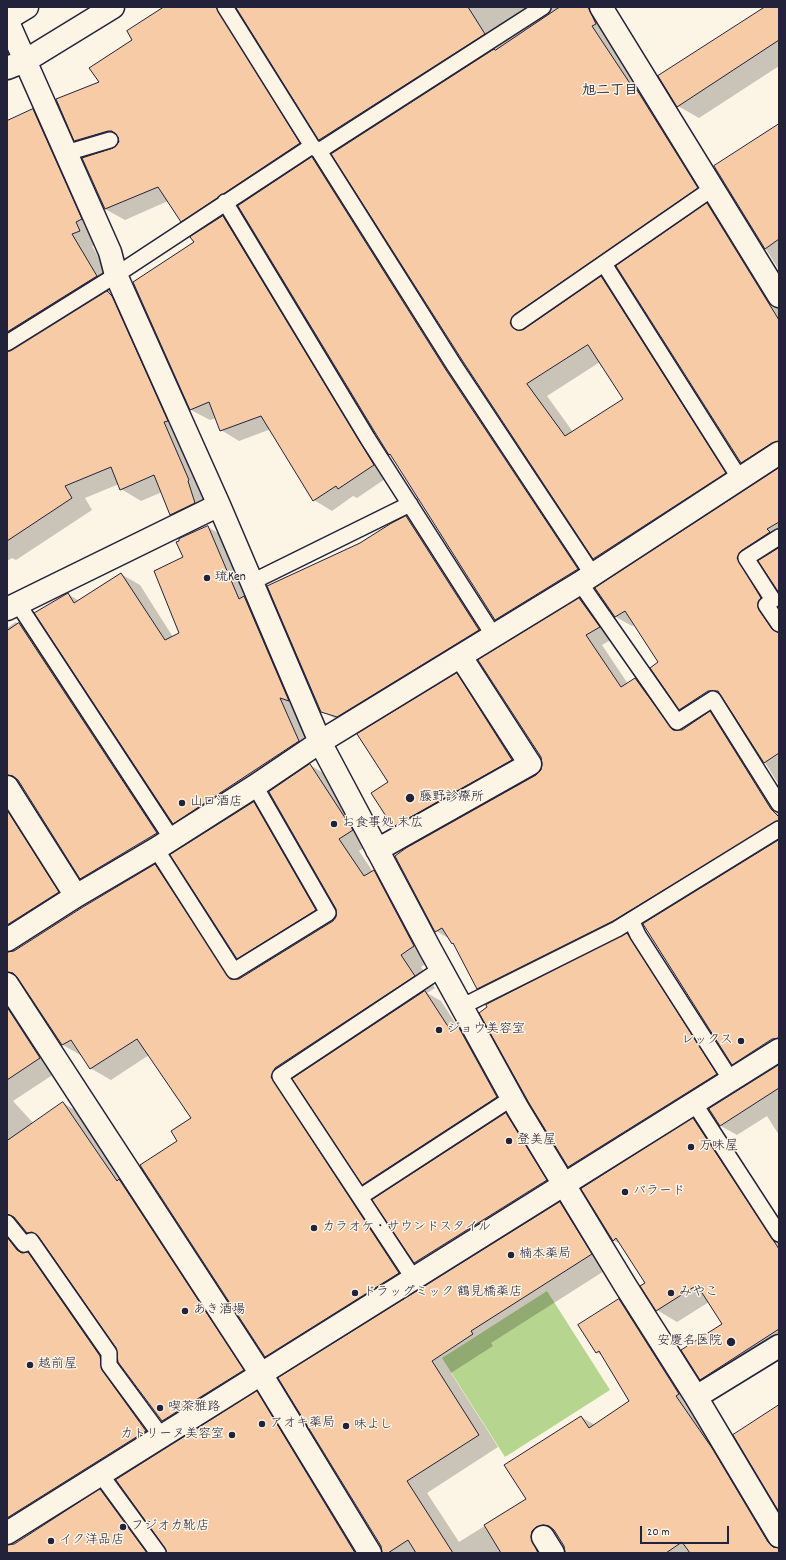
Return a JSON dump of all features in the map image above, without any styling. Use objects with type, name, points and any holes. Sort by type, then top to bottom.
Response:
[{"type":"street","points":[[27,7],[7,20],[16,64],[66,153],[110,252],[116,275],[219,505],[320,742],[441,969],[512,1098],[696,1397],[779,1536]]},
{"type":"street","points":[[16,64],[112,7]]},
{"type":"street","points":[[601,7],[714,188],[779,296]]},
{"type":"street","points":[[7,940],[76,896],[164,844],[255,786],[320,742],[587,579],[779,453]]},
{"type":"street","points":[[13,606],[219,505]]},
{"type":"street","points":[[377,850],[530,764],[461,657]]},
{"type":"street","points":[[7,787],[76,896]]},
{"type":"street","points":[[7,984],[261,1374],[370,1553]]},
{"type":"street","points":[[8,1531],[162,1437],[779,1050]]},
{"type":"street","points":[[696,1397],[779,1346]]},
{"type":"lane","points":[[225,7],[454,365],[677,722],[713,699],[779,804]]},
{"type":"lane","points":[[7,343],[116,275],[225,202],[316,149],[543,7]]},
{"type":"lane","points":[[66,153],[110,140]]},
{"type":"lane","points":[[519,322],[714,188]]},
{"type":"lane","points":[[225,202],[410,504],[494,636]]},
{"type":"lane","points":[[604,264],[740,478]]},
{"type":"lane","points":[[252,582],[410,504]]},
{"type":"lane","points":[[779,537],[746,558],[773,600],[766,605],[779,624]]},
{"type":"lane","points":[[13,606],[164,844],[234,971],[328,913],[255,786]]},
{"type":"lane","points":[[461,1006],[610,933],[779,829]]},
{"type":"lane","points":[[631,920],[638,935],[731,1080]]},
{"type":"lane","points":[[414,1279],[280,1076],[441,969]]},
{"type":"lane","points":[[360,1197],[512,1098]]},
{"type":"lane","points":[[694,1102],[779,1234]]},
{"type":"lane","points":[[7,1223],[24,1244],[31,1241],[109,1353],[109,1365],[162,1437]]},
{"type":"lane","points":[[101,1475],[158,1553]]},
{"type":"green space","points":[[547,1291],[610,1390],[505,1457],[442,1358]]},
{"type":"building","points":[[164,7],[216,7],[300,143],[181,222],[158,187],[105,209],[82,158],[113,148],[119,142],[118,137],[112,131],[108,131],[74,141],[56,99],[99,82],[89,68],[132,40],[127,31]]},
{"type":"building","points":[[236,7],[468,7],[485,34],[319,140]]},
{"type":"building","points":[[560,7],[588,7],[596,24],[592,26],[635,91],[637,90],[698,188],[514,315],[510,323],[516,330],[524,329],[601,276],[726,473],[593,559],[462,360],[331,154],[494,49],[495,50]],"holes":[[[588,345],[623,399],[565,436],[527,384]]]},
{"type":"building","points":[[765,7],[779,7],[779,40],[677,107],[658,76]]},
{"type":"building","points":[[33,109],[82,219],[76,222],[80,231],[72,234],[97,276],[7,332],[7,121]]},
{"type":"building","points":[[779,124],[779,239],[765,249],[714,166]]},
{"type":"building","points":[[312,157],[446,370],[578,569],[495,620],[390,454],[389,455],[238,206]]},
{"type":"building","points":[[707,203],[779,320],[779,441],[772,443],[741,463],[616,266]]},
{"type":"building","points":[[223,216],[374,465],[338,489],[336,486],[313,501],[261,416],[220,431],[209,402],[190,410],[133,282],[194,242],[190,237]]},
{"type":"building","points":[[107,291],[112,296],[168,421],[164,422],[189,480],[188,481],[195,503],[170,515],[154,475],[120,490],[111,467],[65,486],[72,498],[7,541],[7,352]]},
{"type":"building","points":[[779,468],[779,522],[767,529],[770,532],[741,551],[737,558],[761,598],[758,602],[759,610],[772,629],[779,633],[779,753],[764,763],[718,691],[708,691],[679,710],[650,668],[658,662],[625,611],[615,617],[595,588]]},
{"type":"building","points":[[406,516],[479,630],[337,717],[321,712],[267,586],[360,543]]},
{"type":"building","points":[[208,526],[239,599],[244,596],[289,701],[280,698],[299,741],[173,824],[34,613],[68,593],[74,603],[121,573],[165,640],[179,633],[154,571],[183,557],[176,542],[179,541],[179,539]]},
{"type":"building","points":[[779,548],[779,593],[758,561]]},
{"type":"building","points":[[579,598],[600,627],[586,635],[621,687],[635,678],[673,730],[682,730],[710,711],[771,809],[779,817],[779,820],[613,921],[477,989],[453,943],[452,944],[442,928],[435,932],[395,856],[406,848],[536,775],[541,770],[541,757],[478,660]]},
{"type":"building","points":[[19,623],[157,833],[80,879],[18,780],[13,776],[7,775],[7,631]]},
{"type":"building","points":[[457,673],[512,760],[393,827],[371,793],[388,782],[357,734]]},
{"type":"building","points":[[310,764],[353,830],[339,839],[364,876],[374,870],[414,946],[401,955],[415,976],[275,1068],[271,1077],[399,1273],[265,1357],[140,1165],[177,1141],[171,1131],[191,1118],[137,1039],[90,1069],[71,1040],[62,1045],[17,977],[13,973],[7,972],[7,952],[14,951],[83,907],[155,864],[230,979],[239,979],[333,921],[336,917],[336,909],[269,792]]},
{"type":"building","points":[[254,802],[316,910],[237,959],[170,855]]},
{"type":"building","points":[[7,810],[59,892],[7,925]]},
{"type":"building","points":[[779,840],[779,1038],[772,1039],[732,1065],[643,924]]},
{"type":"building","points":[[627,933],[717,1074],[568,1167],[529,1103],[479,1013],[487,1007],[486,1005]]},
{"type":"building","points":[[425,991],[451,1031],[458,1026],[497,1097],[362,1185],[292,1079]]},
{"type":"building","points":[[7,1007],[40,1058],[7,1080]]},
{"type":"building","points":[[779,1065],[779,1088],[720,1126],[709,1109]]},
{"type":"building","points":[[63,1102],[117,1181],[119,1179],[244,1370],[162,1421],[118,1362],[116,1348],[38,1236],[32,1232],[27,1233],[14,1217],[7,1214],[7,1141]]},
{"type":"building","points":[[506,1113],[547,1180],[414,1263],[372,1200]]},
{"type":"building","points":[[693,1118],[779,1249],[779,1329],[700,1380],[681,1350],[722,1324],[697,1285],[656,1311],[640,1286],[645,1283],[616,1238],[613,1241],[581,1189]]},
{"type":"building","points":[[560,1202],[592,1254],[471,1331],[473,1334],[432,1361],[479,1435],[407,1481],[453,1553],[416,1553],[408,1540],[388,1553],[382,1553],[381,1546],[278,1378]]},
{"type":"building","points":[[7,1237],[17,1250],[22,1253],[28,1252],[100,1356],[102,1370],[146,1431],[7,1518]]},
{"type":"building","points":[[619,1299],[679,1394],[676,1396],[712,1448],[768,1542],[773,1547],[779,1548],[779,1553],[690,1553],[682,1542],[666,1553],[565,1553],[564,1546],[554,1530],[549,1526],[543,1525],[536,1527],[532,1531],[531,1537],[538,1553],[501,1553],[484,1525],[526,1499],[504,1465],[581,1416],[589,1428],[629,1401],[599,1351],[596,1353],[578,1325]]},
{"type":"building","points":[[257,1391],[355,1553],[167,1553],[165,1548],[116,1480]]},
{"type":"building","points":[[779,1405],[779,1512],[733,1435]]},
{"type":"building","points":[[100,1489],[147,1553],[7,1553],[7,1545],[14,1544]]},
{"type":"place","name":"琉Ken","points":[[207,578]]},
{"type":"place","name":"藤野診療所","points":[[410,798]]},
{"type":"place","name":"山口酒店","points":[[182,803]]},
{"type":"place","name":"お食事処 末広","points":[[334,824]]},
{"type":"place","name":"ジョウ美容室","points":[[439,1030]]},
{"type":"place","name":"レックス","points":[[741,1041]]},
{"type":"place","name":"登美屋","points":[[509,1141]]},
{"type":"place","name":"万味屋","points":[[691,1147]]},
{"type":"place","name":"バラード","points":[[625,1192]]},
{"type":"place","name":"カラオケ・サウンドスタイル","points":[[314,1228]]},
{"type":"place","name":"楠本薬局","points":[[511,1255]]},
{"type":"place","name":"ドラッグミック 鶴見橋薬店","points":[[355,1293]]},
{"type":"place","name":"みやこ","points":[[671,1293]]},
{"type":"place","name":"あき酒場","points":[[185,1311]]},
{"type":"place","name":"安慶名医院","points":[[731,1342]]},
{"type":"place","name":"越前屋","points":[[30,1365]]},
{"type":"place","name":"喫茶雅路","points":[[160,1408]]},
{"type":"place","name":"アオキ薬局","points":[[262,1424]]},
{"type":"place","name":"味よし","points":[[346,1426]]},
{"type":"place","name":"カトリーヌ美容室","points":[[232,1435]]},
{"type":"place","name":"フジオカ靴店","points":[[123,1527]]},
{"type":"place","name":"イク洋品店","points":[[51,1541]]},
{"type":"district","name":"旭二丁目","points":[[610,92]]}]
